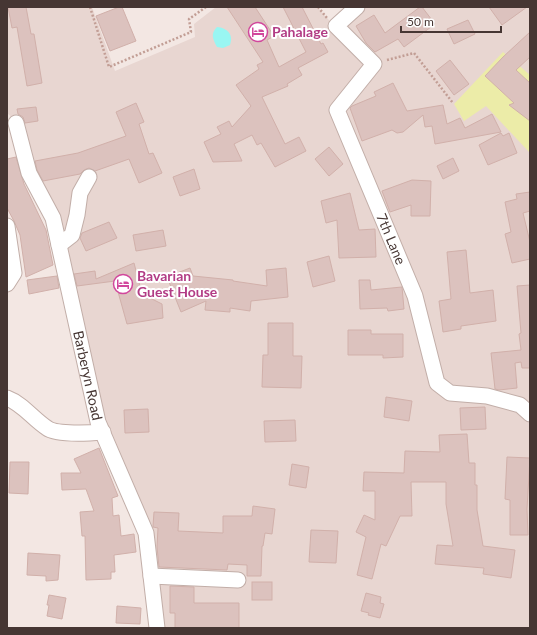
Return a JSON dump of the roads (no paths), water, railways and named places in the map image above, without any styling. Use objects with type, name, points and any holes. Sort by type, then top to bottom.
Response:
[{"type":"street","name":"7th Lane","points":[[358,7],[336,26],[374,64],[337,110],[415,296],[437,383],[450,393],[487,396],[520,405],[530,414]]},
{"type":"street","name":"Barberyn Road","points":[[16,123],[28,173],[53,218],[98,422],[146,533],[157,628]]},
{"type":"street","points":[[59,245],[72,235],[80,193],[89,177]]},
{"type":"street","points":[[7,226],[14,273],[7,284]]},
{"type":"street","points":[[7,398],[31,414],[48,430],[76,434],[103,432]]},
{"type":"street","points":[[151,576],[238,580]]},
{"type":"water","points":[[217,27],[229,32],[231,38],[230,45],[223,48],[217,47],[213,39],[213,32]]},
{"type":"place","name":"Pahalage","points":[[258,32]]},
{"type":"place","name":"Bavarian Guest House","points":[[123,284]]}]
